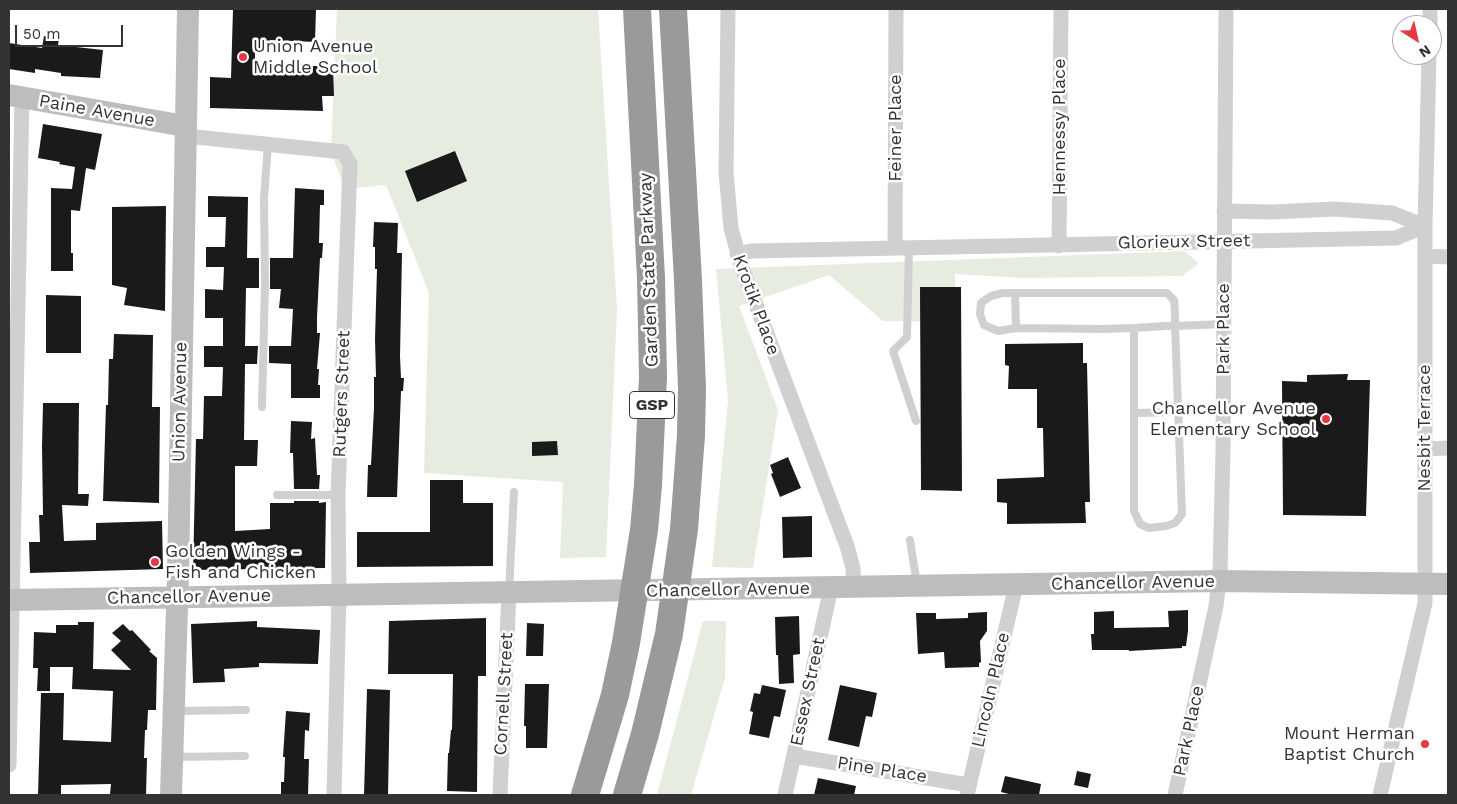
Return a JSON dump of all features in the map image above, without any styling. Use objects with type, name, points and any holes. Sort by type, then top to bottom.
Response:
[{"type":"highway","name":"Garden State Parkway","points":[[585,795],[615,695],[626,643],[644,530],[648,476],[653,377],[652,278],[637,9]]},
{"type":"highway","name":"GSP","points":[[627,795],[646,734],[669,634],[683,537],[690,453],[692,389],[688,280],[673,9]]},
{"type":"main road","name":"Union Avenue","points":[[170,795],[177,597],[188,9]]},
{"type":"main road","name":"Paine Avenue","points":[[15,96],[186,131]]},
{"type":"main road","name":"Chancellor Avenue","points":[[11,600],[1219,582],[1448,584]]},
{"type":"street","name":"Krotik Place","points":[[728,9],[726,186],[728,215],[737,254],[847,546],[853,568],[854,588]]},
{"type":"street","name":"Feiner Place","points":[[896,9],[902,248]]},
{"type":"street","name":"Hennessy Place","points":[[1059,246],[1061,9]]},
{"type":"street","name":"Park Place","points":[[1175,795],[1216,606],[1219,582],[1223,475],[1226,9]]},
{"type":"street","name":"Nesbit Terrace","points":[[1380,795],[1423,612],[1426,583],[1425,226],[1429,65]]},
{"type":"street","points":[[9,765],[15,96]]},
{"type":"street","name":"Rutgers Street","points":[[186,131],[268,144],[343,152],[350,164],[338,496],[334,795]]},
{"type":"street","name":"Glorieux Street","points":[[1224,211],[1273,212],[1334,209],[1392,213],[1425,226]]},
{"type":"street","name":"Glorieux Street","points":[[737,254],[751,251],[1396,238],[1425,226]]},
{"type":"street","points":[[1426,256],[1448,257]]},
{"type":"street","points":[[1425,449],[1448,448]]},
{"type":"street","name":"Lincoln Place","points":[[968,790],[1016,585]]},
{"type":"street","name":"Essex Street","points":[[785,795],[831,588]]},
{"type":"street","name":"Cornell Street","points":[[500,795],[509,593]]},
{"type":"street","name":"Pine Place","points":[[794,756],[968,790]]},
{"type":"lane","points":[[262,407],[266,283],[264,198],[268,144]]},
{"type":"lane","points":[[902,248],[907,337],[893,351],[916,421]]},
{"type":"lane","points":[[1134,328],[1134,511],[1140,524],[1149,528],[1175,523],[1182,514],[1178,412],[1175,326],[1174,300],[1167,293],[1003,293],[991,296],[981,303],[980,314],[984,325],[989,329],[998,331],[1016,328],[1102,330],[1134,328],[1175,326],[1224,324]]},
{"type":"lane","points":[[1014,293],[1016,328]]},
{"type":"lane","points":[[1135,413],[1178,412]]},
{"type":"lane","points":[[509,593],[514,492]]},
{"type":"lane","points":[[276,495],[338,496]]},
{"type":"lane","points":[[910,540],[917,587]]},
{"type":"lane","points":[[173,711],[246,710]]},
{"type":"lane","points":[[172,758],[245,756]]},
{"type":"shaded area","points":[[337,9],[598,9],[617,310],[606,557],[560,558],[563,482],[424,473],[429,293],[386,185],[345,189],[331,152]]},
{"type":"shaded area","points":[[1184,251],[1199,263],[1182,276],[1025,278],[955,274],[956,322],[883,321],[829,275],[739,306],[778,410],[753,568],[712,567],[728,401],[716,269]]},
{"type":"shaded area","points":[[703,621],[726,621],[725,678],[691,795],[657,795]]},
{"type":"building","name":"Union Avenue Middle School","points":[[233,9],[316,9],[315,42],[270,40],[270,48],[255,48],[255,70],[311,74],[311,66],[333,66],[334,96],[322,96],[323,111],[210,108],[210,77],[231,78]]},
{"type":"building","points":[[44,36],[59,39],[58,45],[103,50],[100,78],[61,76],[61,73],[35,69],[35,73],[9,69],[9,43],[42,48]]},
{"type":"building","points":[[43,124],[102,134],[95,170],[86,168],[80,211],[71,210],[73,271],[51,271],[51,188],[72,189],[75,167],[38,158]]},
{"type":"building","points":[[455,151],[467,181],[417,202],[405,171]]},
{"type":"building","points":[[295,188],[324,190],[324,205],[320,205],[319,243],[323,243],[322,258],[320,258],[317,317],[317,333],[320,333],[317,369],[319,369],[318,385],[320,385],[320,398],[291,398],[291,364],[269,363],[269,346],[291,346],[293,309],[279,308],[281,289],[270,289],[270,258],[293,258]]},
{"type":"building","points":[[208,196],[248,197],[247,258],[259,258],[259,288],[246,288],[245,346],[258,346],[257,364],[245,364],[244,440],[258,440],[257,466],[235,466],[235,531],[270,529],[270,503],[294,503],[294,501],[326,502],[325,568],[193,570],[196,439],[203,439],[204,396],[222,396],[223,367],[204,367],[204,346],[223,346],[223,318],[205,318],[205,289],[223,290],[224,267],[206,267],[206,247],[225,247],[226,217],[208,217]]},
{"type":"building","points":[[166,206],[165,311],[124,305],[127,288],[112,285],[112,207]]},
{"type":"building","points":[[374,222],[398,223],[397,253],[402,253],[400,356],[401,378],[404,378],[403,391],[401,391],[397,497],[367,497],[368,465],[371,465],[374,377],[376,377],[377,269],[375,269],[375,247],[373,247]]},
{"type":"building","points":[[920,287],[961,287],[962,491],[921,490]]},
{"type":"building","points":[[46,295],[81,296],[81,353],[46,353]]},
{"type":"building","points":[[114,334],[153,335],[152,407],[160,407],[159,503],[103,501],[109,359],[113,359]]},
{"type":"building","points":[[1083,343],[1083,363],[1087,363],[1090,502],[1085,502],[1086,523],[1007,524],[1007,503],[997,502],[997,479],[1044,477],[1043,428],[1037,428],[1037,389],[1008,389],[1009,366],[1005,365],[1005,344]]},
{"type":"building","points":[[1348,374],[1347,380],[1370,380],[1366,516],[1283,515],[1282,381],[1307,382],[1307,375]]},
{"type":"building","points":[[43,403],[79,403],[78,494],[89,494],[88,506],[62,505],[64,541],[96,540],[96,523],[162,521],[163,569],[30,573],[29,542],[40,542],[39,515],[43,515]]},
{"type":"building","points":[[291,421],[312,422],[311,439],[315,438],[317,475],[320,475],[319,489],[294,489],[293,453],[290,453]]},
{"type":"building","points":[[557,441],[558,455],[532,456],[532,442]]},
{"type":"building","points":[[788,457],[801,488],[780,497],[771,474],[773,473],[770,465]]},
{"type":"building","points":[[430,480],[463,480],[463,503],[493,503],[493,566],[357,567],[357,532],[430,532]]},
{"type":"building","points":[[812,516],[812,557],[783,558],[782,517]]},
{"type":"building","points":[[1188,610],[1186,646],[1182,646],[1182,648],[1129,651],[1092,650],[1091,634],[1094,634],[1094,612],[1114,611],[1114,628],[1169,627],[1168,611]]},
{"type":"building","points":[[987,612],[987,631],[980,641],[981,662],[979,667],[945,668],[944,652],[918,654],[916,613],[936,613],[936,619],[968,618],[968,613]]},
{"type":"building","points":[[799,616],[800,654],[793,655],[794,683],[779,684],[775,617]]},
{"type":"building","points":[[486,618],[486,676],[478,676],[477,792],[447,791],[448,753],[452,730],[453,674],[388,674],[389,621]]},
{"type":"building","points":[[257,621],[257,627],[320,630],[318,664],[259,663],[259,667],[224,669],[225,682],[193,683],[191,624]]},
{"type":"building","points":[[78,622],[94,622],[93,669],[131,670],[111,650],[121,641],[112,633],[123,624],[130,631],[132,630],[157,658],[156,710],[148,710],[147,730],[145,730],[144,758],[147,758],[146,795],[110,794],[111,784],[61,785],[61,795],[38,795],[41,693],[64,693],[63,740],[111,742],[113,691],[72,689],[73,667],[50,667],[50,691],[37,691],[38,668],[33,668],[34,632],[56,633],[56,625],[78,625]]},
{"type":"building","points":[[527,623],[544,624],[543,656],[526,656]]},
{"type":"building","points":[[525,684],[549,684],[547,748],[526,748],[526,726],[524,726]]},
{"type":"building","points":[[762,685],[786,690],[780,717],[774,716],[769,738],[749,734],[753,712],[750,711],[754,693],[760,694]]},
{"type":"building","points":[[840,685],[877,693],[872,717],[866,716],[859,747],[828,740]]},
{"type":"building","points":[[367,689],[390,690],[388,795],[364,795]]},
{"type":"building","points":[[286,711],[310,713],[309,731],[305,730],[304,759],[309,759],[308,795],[281,795],[281,782],[284,782],[285,757],[283,757]]},
{"type":"building","points":[[1077,771],[1091,774],[1088,788],[1074,785]]},
{"type":"building","points":[[1005,776],[1041,784],[1039,795],[1013,795],[1001,792]]},
{"type":"building","points":[[818,778],[856,786],[854,795],[814,795]]},
{"type":"place","name":"Union Avenue Middle School","points":[[243,57]]},
{"type":"place","name":"Chancellor Avenue Elementary School","points":[[1326,419]]},
{"type":"place","name":"Golden Wings - Fish and Chicken","points":[[155,562]]},
{"type":"place","name":"Mount Herman Baptist Church","points":[[1425,744]]}]
